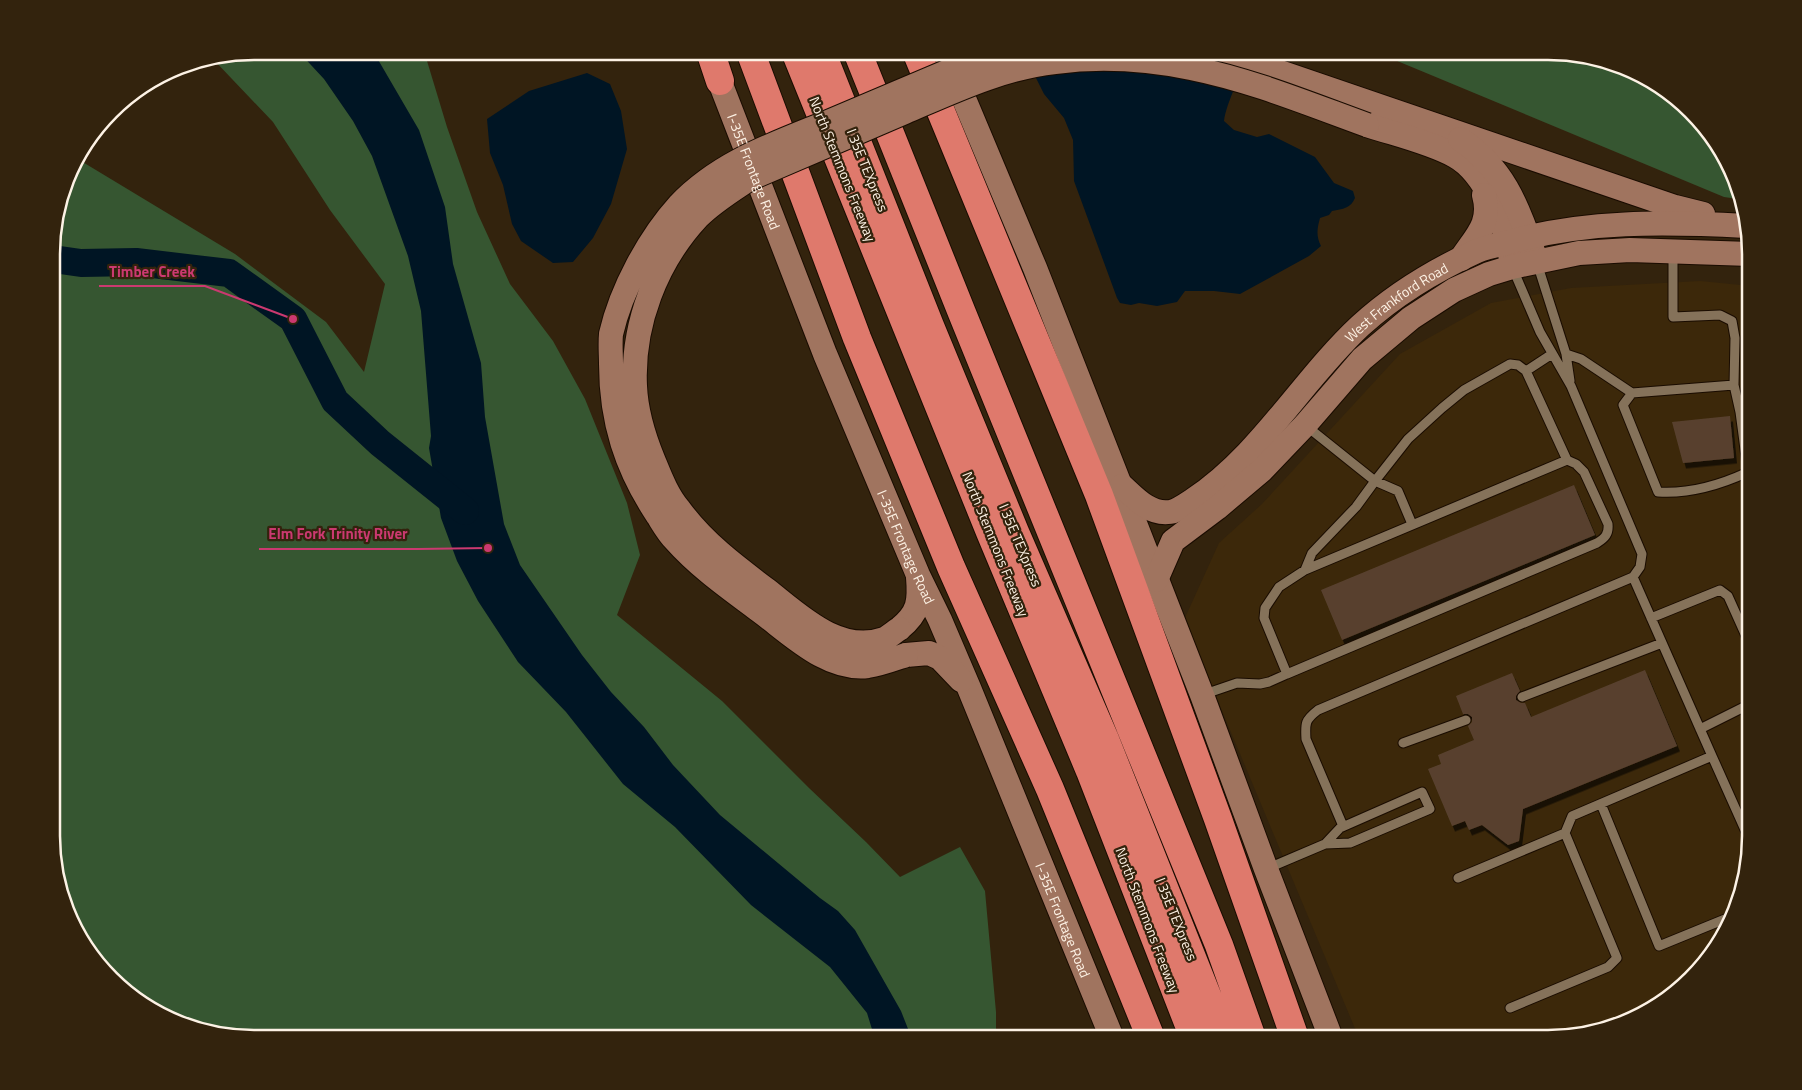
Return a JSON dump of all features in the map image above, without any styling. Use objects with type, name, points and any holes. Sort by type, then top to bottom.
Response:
[{"type":"highway","points":[[712,60],[720,81]]},
{"type":"highway","points":[[753,60],[857,338],[951,567],[1050,789],[1149,1030]]},
{"type":"highway","name":"North Stemmons Freeway","points":[[799,60],[919,328]]},
{"type":"highway","name":"I 35E TEXpress","points":[[824,60],[919,328],[1003,532],[1101,729],[1221,1030]]},
{"type":"highway","points":[[861,60],[1044,518],[1215,936],[1249,1030]]},
{"type":"highway","points":[[920,60],[1011,280],[1110,490],[1218,819],[1292,1030]]},
{"type":"highway","name":"North Stemmons Freeway","points":[[1003,532],[1090,771],[1191,1030]]},
{"type":"main road","points":[[948,60],[1035,268],[1110,490],[1156,580],[1202,695],[1328,1030]]},
{"type":"main road","points":[[969,688],[940,658],[929,653],[906,655],[868,666],[839,664],[817,654],[732,591],[674,539],[634,476],[621,440],[612,404],[611,336],[623,298],[640,262],[658,232],[678,206],[702,184],[738,160],[975,60]]},
{"type":"main road","points":[[918,575],[920,593],[918,603],[907,622],[884,639],[866,642],[844,640],[820,631],[719,554],[698,534],[677,508],[660,477],[640,421],[635,387],[636,351],[643,312],[657,278],[676,246],[698,218],[721,197],[749,179],[979,80],[1021,68],[1055,62],[1086,60]]},
{"type":"main road","points":[[1142,60],[1191,68],[1369,114],[1444,128],[1675,207],[1739,224]]},
{"type":"main road","points":[[1241,60],[1369,114],[1456,156],[1476,174],[1492,202],[1537,262]]},
{"type":"main road","name":"I-35E Frontage Road","points":[[720,81],[825,354],[918,575],[940,620],[969,688],[1109,1030]]},
{"type":"main road","points":[[1444,128],[1478,151],[1499,174],[1512,195],[1518,239],[1512,267]]},
{"type":"main road","points":[[1460,260],[1486,221],[1486,203],[1479,179]]},
{"type":"main road","name":"West Frankford Road","points":[[1110,490],[1148,509],[1170,512],[1187,504],[1214,486],[1287,409],[1360,326],[1397,295],[1479,250],[1518,239],[1601,226],[1673,223],[1739,226]]},
{"type":"main road","name":"West Frankford Road","points":[[1156,580],[1173,541],[1217,508],[1262,470],[1362,359],[1411,318],[1454,290],[1489,274],[1512,267],[1579,253],[1673,250],[1742,254]]},
{"type":"main road","points":[[1287,409],[1305,424]]},
{"type":"lane","points":[[1673,250],[1673,317],[1720,316],[1732,320],[1735,338],[1734,385],[1742,426]]},
{"type":"lane","points":[[1537,262],[1566,354],[1571,386]]},
{"type":"lane","points":[[1343,826],[1306,739],[1305,724],[1310,716],[1318,710],[1633,577],[1640,567],[1642,554],[1571,386],[1540,332],[1512,267]]},
{"type":"lane","points":[[1526,371],[1552,354]]},
{"type":"lane","points":[[1566,354],[1581,359],[1632,393],[1734,385]]},
{"type":"lane","points":[[1202,695],[1237,683],[1260,684],[1269,682],[1597,543],[1604,539],[1609,532],[1608,524],[1584,472],[1576,464],[1567,460],[1526,371],[1510,364],[1464,390],[1408,439],[1356,507],[1312,553],[1305,570]]},
{"type":"lane","points":[[1632,393],[1622,405],[1658,492],[1686,492],[1742,476]]},
{"type":"lane","points":[[1305,424],[1375,481],[1398,491],[1412,524]]},
{"type":"lane","points":[[1287,674],[1264,618],[1265,608],[1279,588],[1305,570],[1567,460]]},
{"type":"lane","points":[[1633,577],[1742,822]]},
{"type":"lane","points":[[1652,618],[1720,590],[1728,596],[1742,627]]},
{"type":"lane","points":[[1522,697],[1662,643]]},
{"type":"lane","points":[[1700,729],[1742,708]]},
{"type":"lane","points":[[1403,743],[1466,720]]},
{"type":"lane","points":[[1458,878],[1565,833],[1572,816],[1712,756]]},
{"type":"lane","points":[[1266,869],[1325,844],[1350,843],[1430,809],[1422,792],[1343,826],[1325,844]]},
{"type":"lane","points":[[1601,804],[1659,946],[1723,920]]},
{"type":"lane","points":[[1510,1008],[1608,967],[1617,958],[1565,833]]},
{"type":"shaded area","points":[[1700,281],[1742,285],[1742,849],[1732,898],[1722,922],[1709,944],[1694,964],[1676,982],[1645,1004],[1610,1020],[1561,1030],[1356,1030],[1184,620],[1219,543],[1262,504],[1400,354],[1491,303],[1571,288]]},
{"type":"green space","points":[[241,60],[427,60],[447,127],[477,212],[510,284],[553,341],[585,399],[627,503],[640,555],[617,615],[722,701],[900,877],[960,847],[985,891],[996,1030],[241,1030],[192,1020],[168,1010],[126,982],[100,954],[80,922],[70,898],[60,849],[60,241],[64,216],[70,192],[83,162],[235,254],[326,322],[364,372],[385,284],[330,210],[273,122],[218,64]]},
{"type":"green space","points":[[1395,60],[1561,60],[1610,70],[1634,80],[1656,93],[1676,108],[1694,126],[1716,157],[1734,198],[1724,197]]},
{"type":"water","points":[[306,60],[378,60],[419,130],[445,207],[453,264],[481,363],[485,417],[504,524],[520,565],[582,655],[611,692],[644,727],[673,765],[720,815],[838,911],[855,930],[901,1011],[908,1030],[872,1030],[867,1013],[830,967],[751,905],[675,827],[623,784],[566,712],[518,662],[478,601],[457,561],[441,518],[429,448],[431,436],[421,311],[408,256],[372,156],[353,121],[324,79]]},
{"type":"water","points":[[1034,60],[1250,60],[1236,84],[1224,121],[1234,130],[1257,137],[1269,134],[1315,157],[1334,183],[1353,191],[1355,198],[1349,206],[1332,211],[1329,215],[1320,218],[1317,232],[1321,246],[1309,256],[1240,294],[1214,291],[1185,291],[1177,302],[1157,306],[1139,303],[1131,305],[1120,303],[1074,181],[1073,140],[1064,118],[1044,94],[1034,74]]},
{"type":"water","points":[[587,73],[610,84],[621,111],[627,149],[611,204],[593,238],[573,262],[553,263],[521,241],[512,224],[503,185],[490,153],[487,119],[529,91]]},
{"type":"building","points":[[1730,416],[1734,458],[1683,463],[1672,422]]},
{"type":"building","points":[[1574,485],[1595,535],[1342,640],[1321,590]]},
{"type":"building","points":[[1645,670],[1677,746],[1523,809],[1519,841],[1508,845],[1482,825],[1469,830],[1465,821],[1452,826],[1428,769],[1441,764],[1438,755],[1474,740],[1468,726],[1472,722],[1472,717],[1468,714],[1463,714],[1456,696],[1512,673],[1520,691],[1516,696],[1516,700],[1525,703],[1531,717]]},
{"type":"waterway","points":[[60,260],[81,263],[136,262],[229,273],[293,319],[335,401],[380,443],[465,511]]},
{"type":"place","name":"Timber Creek","points":[[293,319]]},
{"type":"place","name":"Elm Fork Trinity River","points":[[488,548]]}]
